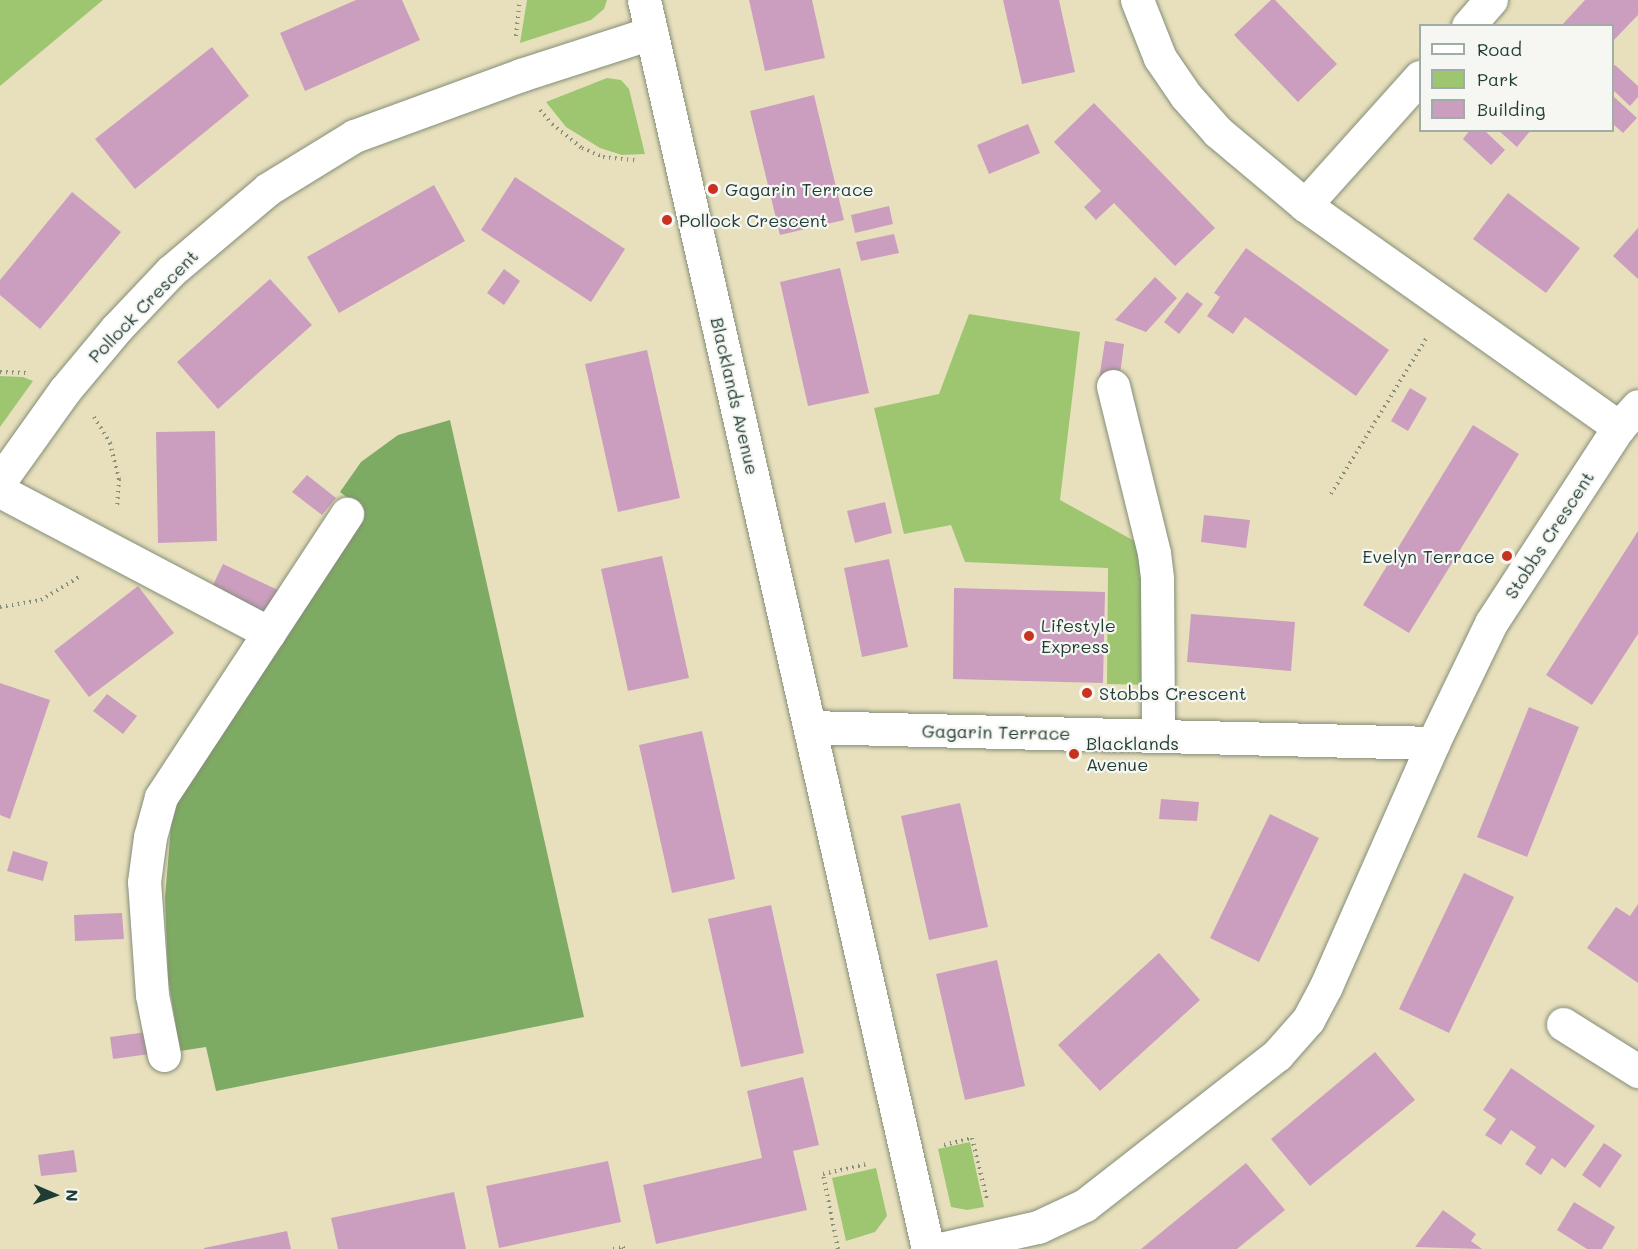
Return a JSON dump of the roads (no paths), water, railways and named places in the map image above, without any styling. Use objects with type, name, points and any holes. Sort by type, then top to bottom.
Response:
[{"type":"street","name":"Blacklands Avenue","points":[[644,0],[810,727],[904,1155],[928,1249]]},
{"type":"street","points":[[1137,0],[1160,58],[1186,96],[1218,132],[1305,205],[1447,305],[1628,417]]},
{"type":"street","points":[[1470,24],[1491,0]]},
{"type":"street","name":"Pollock Crescent","points":[[0,481],[65,390],[116,329],[171,271],[268,189],[354,136],[522,75],[651,33]]},
{"type":"street","points":[[1305,205],[1419,78]]},
{"type":"street","points":[[1113,386],[1154,553],[1157,579],[1158,736]]},
{"type":"street","name":"Stobbs Crescent","points":[[940,1249],[1038,1227],[1085,1205],[1277,1055],[1308,1020],[1326,986],[1433,743],[1491,623],[1628,417]]},
{"type":"street","points":[[0,491],[269,633]]},
{"type":"street","points":[[164,1055],[152,995],[144,882],[150,837],[161,797],[347,514]]},
{"type":"street","name":"Gagarin Terrace","points":[[810,727],[1433,743]]},
{"type":"street","points":[[1563,1024],[1638,1071]]},
{"type":"place","name":"Gagarin Terrace","points":[[713,189]]},
{"type":"place","name":"Pollock Crescent","points":[[667,220]]},
{"type":"place","name":"Evelyn Terrace","points":[[1507,556]]},
{"type":"place","name":"Lifestyle Express","points":[[1029,636]]},
{"type":"place","name":"Stobbs Crescent","points":[[1087,693]]},
{"type":"place","name":"Blacklands Avenue","points":[[1074,754]]}]
